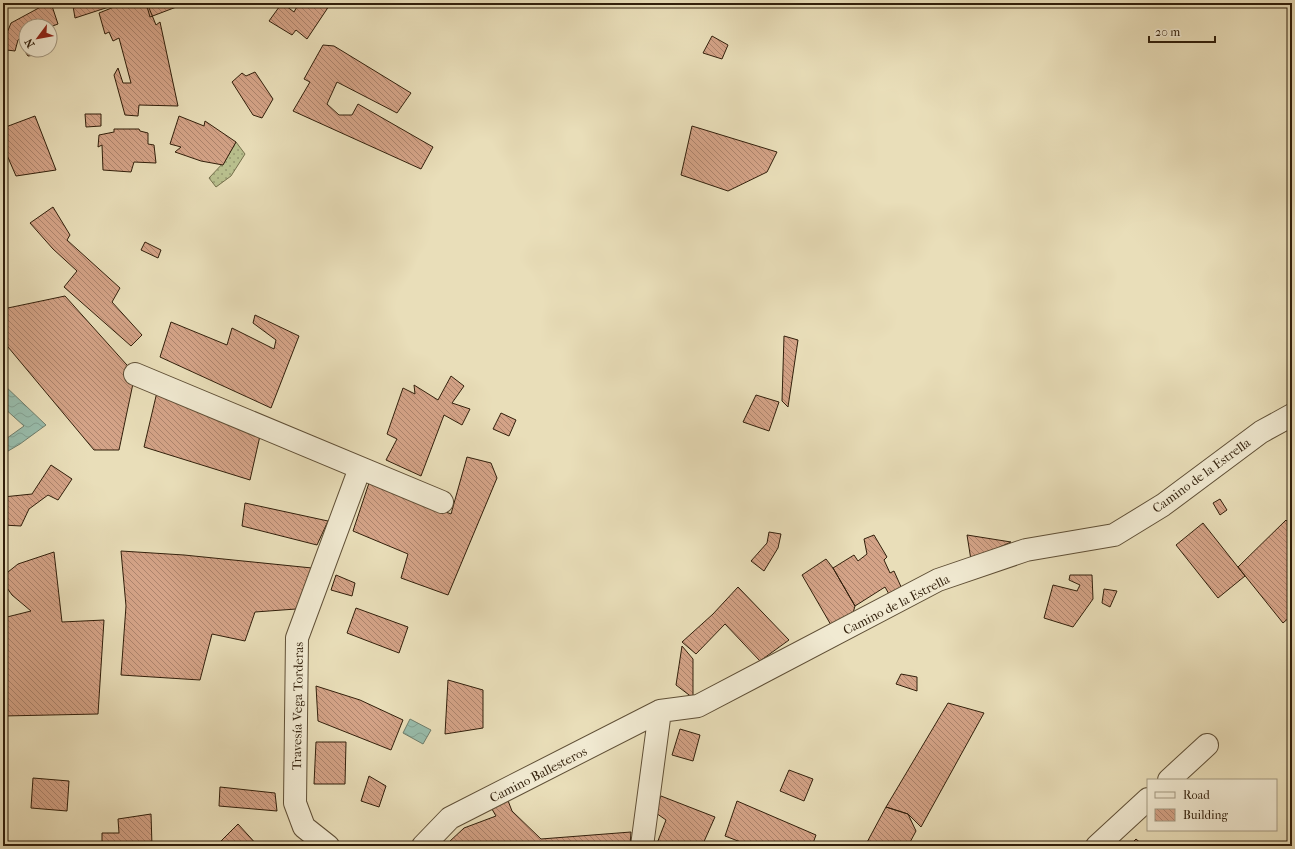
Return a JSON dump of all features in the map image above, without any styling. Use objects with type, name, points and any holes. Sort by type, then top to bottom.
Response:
[{"type":"street","points":[[135,374],[442,502]]},
{"type":"street","name":"Camino de la Estrella","points":[[660,711],[698,706],[938,580],[1026,550],[1114,534],[1163,505],[1261,432],[1292,414]]},
{"type":"street","name":"Travesía Vega Torderas","points":[[328,846],[304,827],[295,803],[298,638],[360,468]]},
{"type":"street","points":[[642,846],[660,711]]},
{"type":"street","name":"Camino Ballesteros","points":[[422,846],[450,818],[660,711]]},
{"type":"street","points":[[1170,779],[1207,744]]},
{"type":"street","points":[[1098,846],[1147,800]]},
{"type":"shaded area","points":[[236,142],[245,154],[231,176],[216,187],[209,178],[225,161]]},
{"type":"water","points":[[3,384],[46,425],[20,444],[3,454],[3,441],[24,426],[3,407]]},
{"type":"water","points":[[410,719],[431,730],[423,744],[403,733]]},
{"type":"building","points":[[48,3],[51,3],[56,18],[20,18]]},
{"type":"building","points":[[71,3],[121,3],[75,18]]},
{"type":"building","points":[[124,3],[147,3],[156,25],[160,22],[178,106],[139,105],[138,116],[125,115],[114,75],[118,68],[123,83],[131,83],[119,38],[113,41],[109,32],[105,34],[99,13]]},
{"type":"building","points":[[146,3],[177,3],[179,6],[150,17]]},
{"type":"building","points":[[282,3],[294,12],[299,3],[331,3],[307,39],[296,30],[292,35],[269,21]]},
{"type":"building","points":[[18,19],[18,40],[15,51],[7,50],[7,33],[11,23]]},
{"type":"building","points":[[712,36],[728,45],[722,59],[703,53]]},
{"type":"building","points":[[323,45],[334,46],[411,93],[397,113],[337,82],[327,104],[339,115],[352,115],[358,104],[433,147],[421,169],[293,111],[310,82],[304,79]]},
{"type":"building","points":[[255,72],[273,99],[262,118],[253,115],[232,82],[242,73],[246,76]]},
{"type":"building","points":[[85,114],[101,114],[101,126],[86,127]]},
{"type":"building","points":[[35,116],[56,170],[16,176],[3,146],[3,128]]},
{"type":"building","points":[[179,116],[204,126],[205,121],[236,142],[223,165],[201,161],[175,152],[181,147],[170,144]]},
{"type":"building","points":[[692,126],[777,152],[767,172],[728,191],[681,175]]},
{"type":"building","points":[[114,129],[139,129],[140,131],[148,133],[148,144],[154,145],[156,163],[134,162],[131,172],[103,170],[102,145],[98,147],[99,135],[114,132]]},
{"type":"building","points":[[53,207],[70,235],[67,240],[120,288],[112,302],[142,335],[131,346],[64,287],[77,271],[53,249],[30,223]]},
{"type":"building","points":[[145,242],[161,250],[158,258],[141,250]]},
{"type":"building","points":[[65,296],[135,374],[119,450],[94,450],[3,341],[3,309]]},
{"type":"building","points":[[255,315],[299,336],[271,408],[160,357],[171,322],[227,345],[232,328],[274,349],[276,340],[253,323]]},
{"type":"building","points":[[784,336],[798,340],[788,407],[782,401]]},
{"type":"building","points":[[451,376],[464,386],[452,403],[470,409],[462,425],[444,415],[421,476],[386,460],[397,439],[387,434],[403,388],[415,394],[414,385],[438,400]]},
{"type":"building","points":[[157,392],[262,427],[250,480],[144,447]]},
{"type":"building","points":[[756,395],[779,402],[769,431],[743,422]]},
{"type":"building","points":[[501,413],[516,420],[509,436],[493,429]]},
{"type":"building","points":[[467,457],[491,463],[497,478],[448,595],[401,578],[408,554],[353,531],[370,480],[451,514]]},
{"type":"building","points":[[51,465],[72,479],[58,500],[48,495],[29,509],[21,526],[3,525],[3,497],[32,494]]},
{"type":"building","points":[[1220,499],[1227,510],[1220,515],[1213,503]]},
{"type":"building","points":[[245,503],[328,521],[317,545],[242,526]]},
{"type":"building","points":[[1286,520],[1292,527],[1292,615],[1283,623],[1238,567]]},
{"type":"building","points":[[1203,523],[1245,576],[1218,598],[1176,545]]},
{"type":"building","points":[[769,532],[781,534],[778,548],[764,571],[751,561],[767,543]]},
{"type":"building","points":[[874,535],[887,557],[884,560],[890,573],[894,571],[902,589],[890,596],[885,587],[855,606],[833,568],[854,555],[858,561],[867,554],[864,539]]},
{"type":"building","points":[[967,535],[1011,542],[971,560]]},
{"type":"building","points":[[121,551],[184,555],[312,568],[296,609],[255,612],[245,641],[212,634],[200,680],[121,675],[126,606]]},
{"type":"building","points":[[54,552],[62,622],[104,620],[98,714],[3,716],[3,618],[31,611],[12,595],[3,582],[3,576],[18,564]]},
{"type":"building","points":[[826,559],[833,568],[855,606],[853,613],[831,625],[802,575]]},
{"type":"building","points":[[336,575],[355,583],[352,596],[331,590]]},
{"type":"building","points":[[1070,575],[1092,575],[1093,599],[1073,627],[1044,618],[1053,585],[1077,591],[1080,585],[1069,580]]},
{"type":"building","points":[[738,587],[789,640],[760,661],[725,624],[696,654],[682,642],[713,614]]},
{"type":"building","points":[[1104,589],[1117,591],[1110,607],[1102,603]]},
{"type":"building","points":[[356,608],[408,627],[399,653],[347,633]]},
{"type":"building","points":[[682,646],[693,659],[693,698],[676,685]]},
{"type":"building","points":[[901,674],[917,677],[917,691],[896,684]]},
{"type":"building","points":[[448,680],[483,690],[483,728],[445,734]]},
{"type":"building","points":[[316,686],[360,700],[403,720],[391,750],[318,721]]},
{"type":"building","points":[[948,703],[984,713],[921,827],[908,814],[886,807]]},
{"type":"building","points":[[680,729],[700,735],[693,761],[672,755]]},
{"type":"building","points":[[316,742],[346,742],[345,784],[314,784]]},
{"type":"building","points":[[789,770],[813,779],[804,801],[780,791]]},
{"type":"building","points":[[369,776],[386,786],[379,807],[361,801]]},
{"type":"building","points":[[33,778],[69,781],[67,811],[31,808]]},
{"type":"building","points":[[220,787],[275,793],[277,811],[219,806]]},
{"type":"building","points":[[661,796],[715,817],[702,846],[696,844],[693,846],[656,846],[666,820],[653,811]]},
{"type":"building","points":[[507,798],[512,811],[541,839],[631,832],[630,846],[457,846],[449,842],[464,828],[496,816],[489,804]]},
{"type":"building","points":[[737,801],[816,835],[812,846],[751,846],[725,836]]},
{"type":"building","points":[[886,807],[908,814],[916,831],[908,846],[865,846]]},
{"type":"building","points":[[151,814],[152,846],[102,846],[102,833],[119,833],[118,819]]},
{"type":"building","points":[[238,824],[258,846],[220,846],[218,844]]},
{"type":"building","points":[[1136,839],[1144,846],[1129,846]]}]
